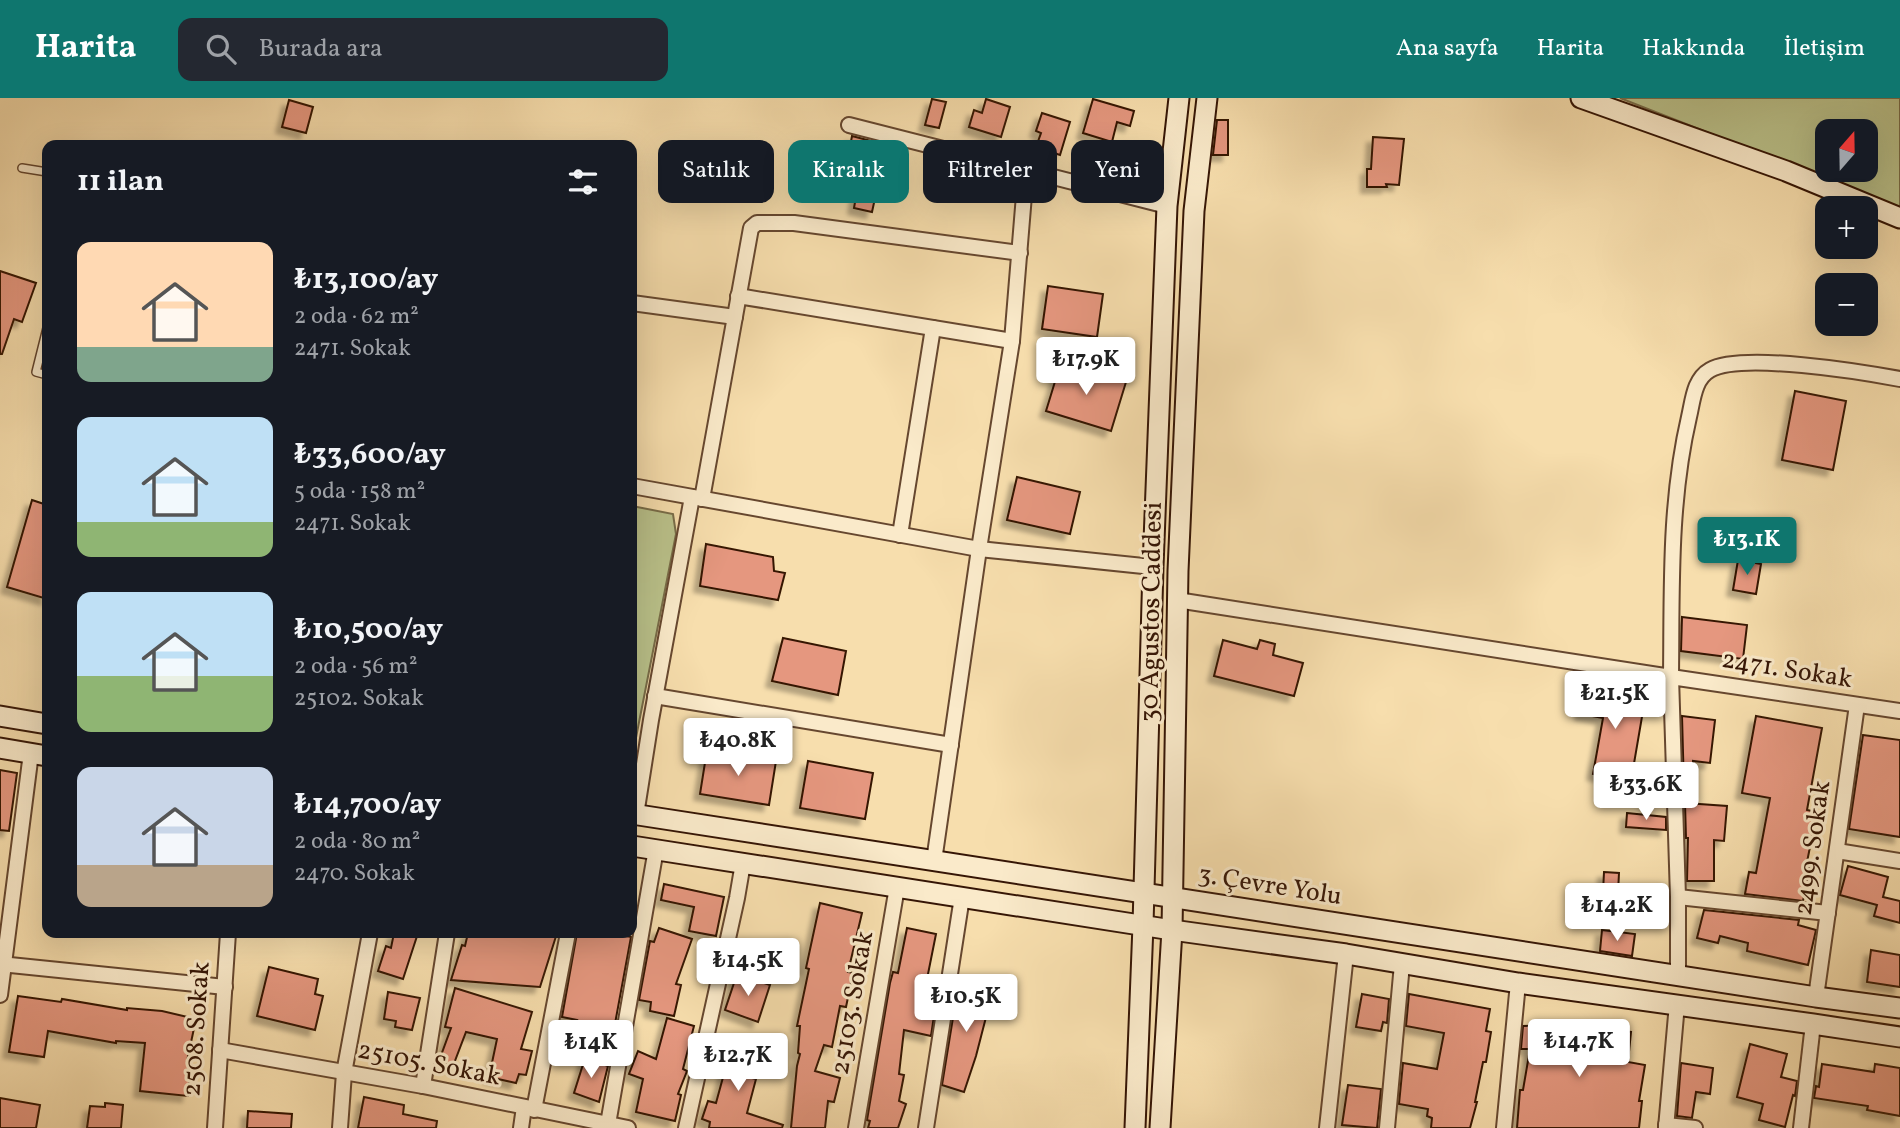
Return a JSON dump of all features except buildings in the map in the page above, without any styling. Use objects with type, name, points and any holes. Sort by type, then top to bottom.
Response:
[{"type":"main road","name":"30 Agustos Caddesi","points":[[1135,1128],[1167,206],[1179,98]]},
{"type":"main road","name":"30 Agustos Caddesi","points":[[1160,1128],[1172,930],[1177,600],[1194,211],[1208,98]]},
{"type":"main road","points":[[1581,98],[1786,170],[1900,218]]},
{"type":"main road","points":[[0,716],[42,723]]},
{"type":"main road","points":[[0,748],[39,754]]},
{"type":"main road","name":"3. Çevre Yolu","points":[[637,815],[1900,1008]]},
{"type":"main road","points":[[637,847],[1172,930],[1346,954],[1518,983],[1900,1038]]},
{"type":"street","points":[[849,125],[923,144]]},
{"type":"street","points":[[1057,179],[1167,206]]},
{"type":"street","points":[[934,861],[1012,341],[1024,203]]},
{"type":"street","points":[[637,798],[655,696],[735,317],[751,228],[757,223],[794,223],[1020,253]]},
{"type":"street","points":[[738,296],[1012,341]]},
{"type":"street","points":[[637,304],[735,317]]},
{"type":"street","points":[[900,535],[933,328]]},
{"type":"street","points":[[1678,975],[1671,677],[1674,498],[1681,449],[1696,385],[1708,370],[1727,363],[1790,364],[1900,379]]},
{"type":"street","points":[[637,487],[979,549],[1153,567]]},
{"type":"street","name":"2471. Sokak","points":[[1177,600],[1900,711]]},
{"type":"street","points":[[655,696],[951,746]]},
{"type":"street","name":"2499. Sokak","points":[[1816,997],[1857,705]]},
{"type":"street","points":[[0,995],[2,964],[39,754]]},
{"type":"street","points":[[608,1124],[656,849]]},
{"type":"street","points":[[1837,851],[1900,861]]},
{"type":"street","points":[[686,1128],[743,863]]},
{"type":"street","name":"25103. Sokak","points":[[856,1128],[897,887]]},
{"type":"street","points":[[926,1128],[962,897]]},
{"type":"street","points":[[1678,897],[1828,913]]},
{"type":"street","name":"2508. Sokak","points":[[215,1128],[228,938]]},
{"type":"street","points":[[340,1128],[344,1073],[369,938]]},
{"type":"street","points":[[424,1086],[446,938]]},
{"type":"street","points":[[521,1128],[529,1109],[567,938]]},
{"type":"street","points":[[1327,1128],[1346,954]]},
{"type":"street","points":[[2,964],[225,987]]},
{"type":"street","points":[[1387,1128],[1402,964]]},
{"type":"street","points":[[1504,1128],[1518,983]]},
{"type":"street","points":[[1677,1004],[1666,1126],[1695,1128]]},
{"type":"street","points":[[1801,1128],[1813,1024]]},
{"type":"street","name":"25105. Sokak","points":[[219,1049],[424,1086],[628,1128]]},
{"type":"lane","points":[[22,168],[42,171]]},
{"type":"lane","points":[[42,348],[36,372],[42,374]]},
{"type":"green space","points":[[1620,98],[1900,98],[1900,208],[1878,199],[1878,196],[1869,196],[1834,182],[1878,182],[1878,119],[1815,119],[1815,175]]},
{"type":"green space","points":[[637,507],[673,514],[676,534],[637,733]]}]
